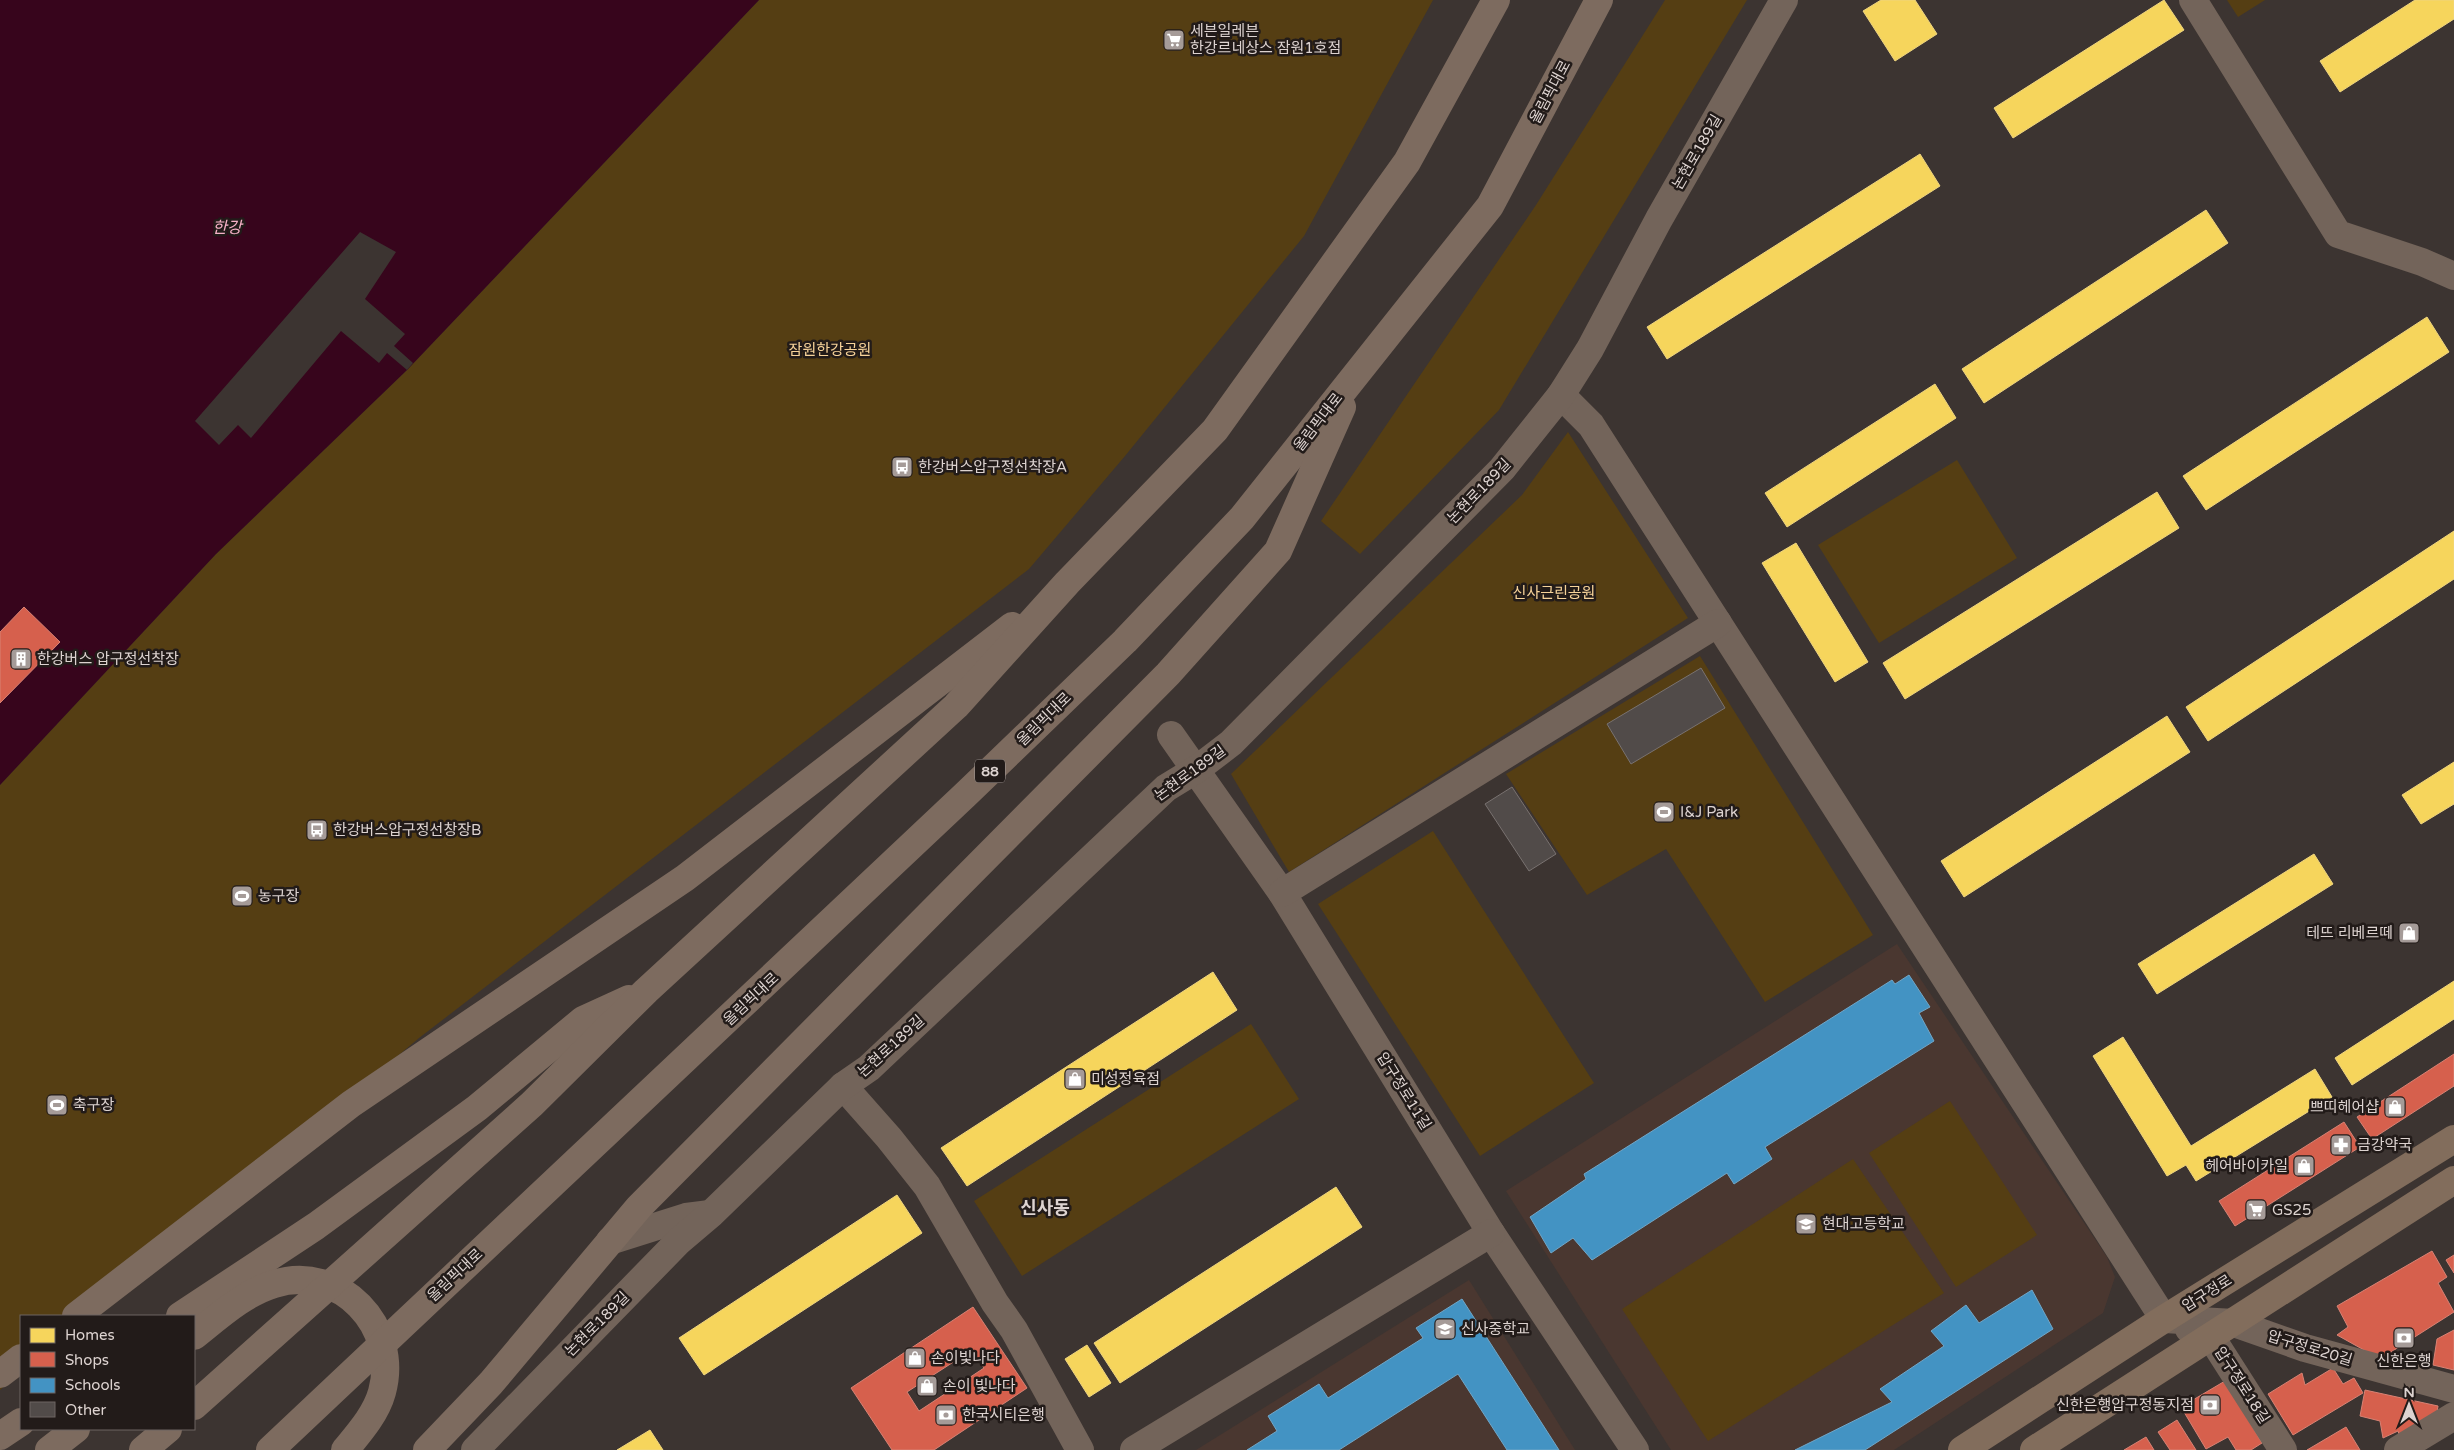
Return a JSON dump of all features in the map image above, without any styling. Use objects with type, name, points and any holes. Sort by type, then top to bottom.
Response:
[{"type":"highway","points":[[195,1405],[532,1104],[646,991],[956,706],[1067,583],[1215,430],[1407,162],[1496,0]]},
{"type":"highway","name":"올림픽대로","points":[[270,1450],[823,931],[1125,641],[1242,518],[1490,206],[1599,0]]},
{"type":"highway","points":[[427,1450],[491,1383],[639,1207],[1168,674],[1278,551],[1359,369]]},
{"type":"highway","points":[[77,1315],[351,1104],[685,878],[1067,583]]},
{"type":"highway","points":[[182,1315],[316,1226],[477,1108],[583,1020],[646,991]]},
{"type":"highway","points":[[195,1335],[253,1293],[274,1284],[299,1281],[321,1284],[341,1291],[360,1304],[374,1322],[384,1349],[385,1372],[382,1394],[366,1425],[346,1450]]},
{"type":"highway","points":[[0,1374],[20,1359]]},
{"type":"highway","points":[[0,1436],[20,1423]]},
{"type":"highway","points":[[49,1450],[75,1430]]},
{"type":"highway","points":[[143,1450],[167,1430]]},
{"type":"main road","name":"압구정로","points":[[1962,1450],[2164,1319],[2454,1139]]},
{"type":"main road","points":[[2034,1450],[2454,1180]]},
{"type":"street","name":"논현로189길","points":[[475,1450],[679,1241],[712,1213],[842,1086],[869,1068],[1166,788],[1197,770],[1231,743],[1502,470],[1560,395],[1590,348],[1659,219],[1784,0]]},
{"type":"street","points":[[2193,0],[2338,234],[2422,262],[2454,276]]},
{"type":"street","points":[[1560,395],[1591,425],[2164,1319]]},
{"type":"street","points":[[1282,893],[1718,623]]},
{"type":"street","name":"압구정로11길","points":[[1171,735],[1282,893],[1491,1233],[1635,1450]]},
{"type":"street","points":[[842,1086],[889,1138],[927,1186],[995,1303],[1014,1330],[1080,1450]]},
{"type":"street","points":[[610,1241],[686,1217],[712,1213]]},
{"type":"street","points":[[1134,1450],[1491,1233]]},
{"type":"street","name":"압구정로20길","points":[[2164,1319],[2305,1348],[2454,1389]]},
{"type":"street","name":"압구정로18길","points":[[2222,1330],[2284,1450]]},
{"type":"street","points":[[2398,1450],[2454,1416]]},
{"type":"shaded area","name":"현대고등학교","points":[[1897,944],[2107,1257],[2115,1277],[2103,1313],[1894,1450],[1671,1450],[1506,1191]]},
{"type":"shaded area","name":"신사중학교","points":[[1469,1280],[1575,1450],[1196,1450]]},
{"type":"green space","name":"잠원한강공원","points":[[759,0],[1433,0],[1304,236],[1125,456],[1029,569],[419,1038],[89,1315],[20,1315],[20,1373],[0,1390],[0,785],[216,554],[407,370]]},
{"type":"green space","points":[[1665,0],[1747,0],[1499,410],[1360,554],[1321,521],[1536,205]]},
{"type":"green space","points":[[2227,0],[2265,0],[2238,17]]},
{"type":"green space","name":"신사근린공원","points":[[1568,432],[1688,618],[1289,872],[1231,774],[1522,495]]},
{"type":"green space","points":[[1957,460],[2017,558],[1879,643],[1818,545]]},
{"type":"green space","name":"I&J Park","points":[[1700,656],[1873,935],[1765,1002],[1666,849],[1587,895],[1506,774]]},
{"type":"green space","points":[[1433,831],[1594,1083],[1480,1156],[1318,904]]},
{"type":"green space","points":[[1251,1024],[1299,1099],[1022,1276],[974,1201]]},
{"type":"green space","points":[[1950,1101],[2037,1235],[1956,1287],[1869,1153]]},
{"type":"green space","points":[[1853,1159],[1944,1293],[1708,1441],[1622,1309]]},
{"type":"water","name":"한강","points":[[0,0],[759,0],[407,370],[216,554],[0,785]]},
{"type":"pier","points":[[360,232],[396,252],[365,299],[405,334],[394,346],[413,363],[407,370],[387,353],[379,363],[341,331],[251,438],[238,425],[219,445],[195,421]]},
{"type":"building: Homes","points":[[1881,0],[1915,0],[1937,34],[1895,61],[1863,11]]},
{"type":"building: Homes","points":[[2164,0],[2184,30],[2013,138],[1994,108]]},
{"type":"building: Homes","points":[[2415,0],[2454,0],[2454,19],[2340,92],[2320,61]]},
{"type":"building: Homes","points":[[1920,154],[1940,186],[1667,359],[1647,327]]},
{"type":"building: Homes","points":[[2206,210],[2228,243],[1984,403],[1962,369]]},
{"type":"building: Homes","points":[[2427,317],[2449,352],[2206,510],[2183,476]]},
{"type":"building: Homes","points":[[1935,384],[1956,418],[1787,527],[1765,493]]},
{"type":"building: Homes","points":[[2157,492],[2179,528],[1905,699],[1883,663]]},
{"type":"building: Homes","points":[[2454,531],[2454,579],[2208,741],[2186,707]]},
{"type":"building: Homes","points":[[1796,543],[1868,662],[1835,682],[1762,563]]},
{"type":"building: Homes","points":[[2167,716],[2190,752],[1964,897],[1941,861]]},
{"type":"building: Homes","points":[[2454,762],[2454,804],[2421,824],[2402,795]]},
{"type":"building: Homes","points":[[2314,854],[2333,884],[2157,994],[2138,964]]},
{"type":"building: Homes","points":[[1213,972],[1237,1010],[967,1186],[941,1148]]},
{"type":"building: Homes","points":[[2454,981],[2454,1019],[2352,1085],[2335,1058]]},
{"type":"building: Homes","points":[[2123,1037],[2191,1146],[2315,1069],[2332,1097],[2196,1181],[2186,1165],[2167,1176],[2093,1056]]},
{"type":"building: Homes","points":[[1336,1187],[1362,1227],[1120,1383],[1094,1343]]},
{"type":"building: Homes","points":[[897,1195],[922,1233],[704,1375],[679,1338]]},
{"type":"building: Homes","points":[[1087,1345],[1111,1383],[1089,1397],[1065,1359]]},
{"type":"building: Homes","points":[[650,1430],[663,1450],[617,1450]]},
{"type":"building: Shops","name":"한강버스 압구정선착장","points":[[24,607],[60,642],[0,703],[0,632]]},
{"type":"building: Shops","points":[[2454,1054],[2454,1086],[2372,1139],[2357,1117]]},
{"type":"building: Shops","points":[[2344,1122],[2360,1147],[2235,1226],[2219,1201]]},
{"type":"building: Shops","points":[[2432,1251],[2447,1277],[2438,1283],[2454,1312],[2380,1359],[2337,1335],[2348,1327],[2337,1306]]},
{"type":"building: Shops","points":[[2454,1255],[2454,1273],[2446,1260]]},
{"type":"building: Shops","points":[[973,1307],[1027,1388],[934,1450],[892,1450],[851,1388]],"holes":[[[972,1350],[984,1368],[919,1411],[907,1392]]]},
{"type":"building: Shops","points":[[2454,1330],[2454,1370],[2433,1365],[2437,1339]]},
{"type":"building: Shops","points":[[2333,1368],[2343,1384],[2354,1378],[2363,1393],[2293,1435],[2268,1394],[2302,1373],[2305,1385]]},
{"type":"building: Shops","points":[[2225,1381],[2262,1443],[2251,1450],[2236,1450],[2228,1437],[2206,1449],[2181,1407]]},
{"type":"building: Shops","points":[[2365,1390],[2438,1406],[2435,1427],[2402,1443],[2398,1431],[2383,1438],[2380,1421],[2360,1416]]},
{"type":"building: Shops","points":[[2177,1420],[2196,1450],[2170,1450],[2158,1432]]},
{"type":"building: Shops","points":[[2346,1427],[2360,1450],[2307,1450]]},
{"type":"building: Shops","points":[[2146,1437],[2154,1450],[2124,1450]]},
{"type":"building: Schools","points":[[1909,975],[1930,1007],[1919,1013],[1934,1041],[1765,1147],[1772,1159],[1734,1184],[1727,1173],[1592,1260],[1573,1238],[1551,1253],[1530,1217],[1586,1179],[1584,1174],[1892,980],[1895,984]]},
{"type":"building: Schools","points":[[2032,1290],[2053,1329],[1865,1450],[1795,1450],[1892,1402],[1880,1389],[1944,1346],[1931,1331],[1966,1305],[1979,1323]]},
{"type":"building: Schools","points":[[1462,1299],[1559,1450],[1507,1450],[1458,1374],[1339,1450],[1247,1450],[1277,1431],[1268,1416],[1319,1384],[1328,1398],[1423,1338],[1416,1328]]},
{"type":"building: Other","points":[[1701,668],[1725,708],[1631,764],[1607,724]]},
{"type":"building: Other","points":[[1512,787],[1556,854],[1529,871],[1485,804]]},
{"type":"place","name":"세븐일레븐 한강르네상스 잠원1호점","points":[[1174,40]]},
{"type":"place","name":"한강버스압구정선착장A","points":[[902,467]]},
{"type":"place","name":"한강버스 압구정선착장","points":[[21,659]]},
{"type":"place","name":"I&J Park","points":[[1664,812]]},
{"type":"place","name":"한강버스압구정선창장B","points":[[317,830]]},
{"type":"place","name":"농구장","points":[[242,896]]},
{"type":"place","name":"테뜨 리베르떼","points":[[2409,933]]},
{"type":"place","name":"미성정육점","points":[[1075,1079]]},
{"type":"place","name":"축구장","points":[[57,1105]]},
{"type":"place","name":"쁘띠헤어샵","points":[[2395,1107]]},
{"type":"place","name":"금강약국","points":[[2341,1145]]},
{"type":"place","name":"헤어바이카일","points":[[2304,1166]]},
{"type":"place","name":"GS25","points":[[2256,1210]]},
{"type":"place","name":"현대고등학교","points":[[1806,1224]]},
{"type":"place","name":"신사중학교","points":[[1445,1329]]},
{"type":"place","name":"신한은행","points":[[2404,1338]]},
{"type":"place","name":"손이빛나다","points":[[915,1358]]},
{"type":"place","name":"손이 빛나다","points":[[927,1386]]},
{"type":"place","name":"신한은행압구정동지점","points":[[2210,1405]]},
{"type":"place","name":"한국시티은행","points":[[946,1415]]},
{"type":"district","name":"신사동","points":[[1045,1208]]}]
